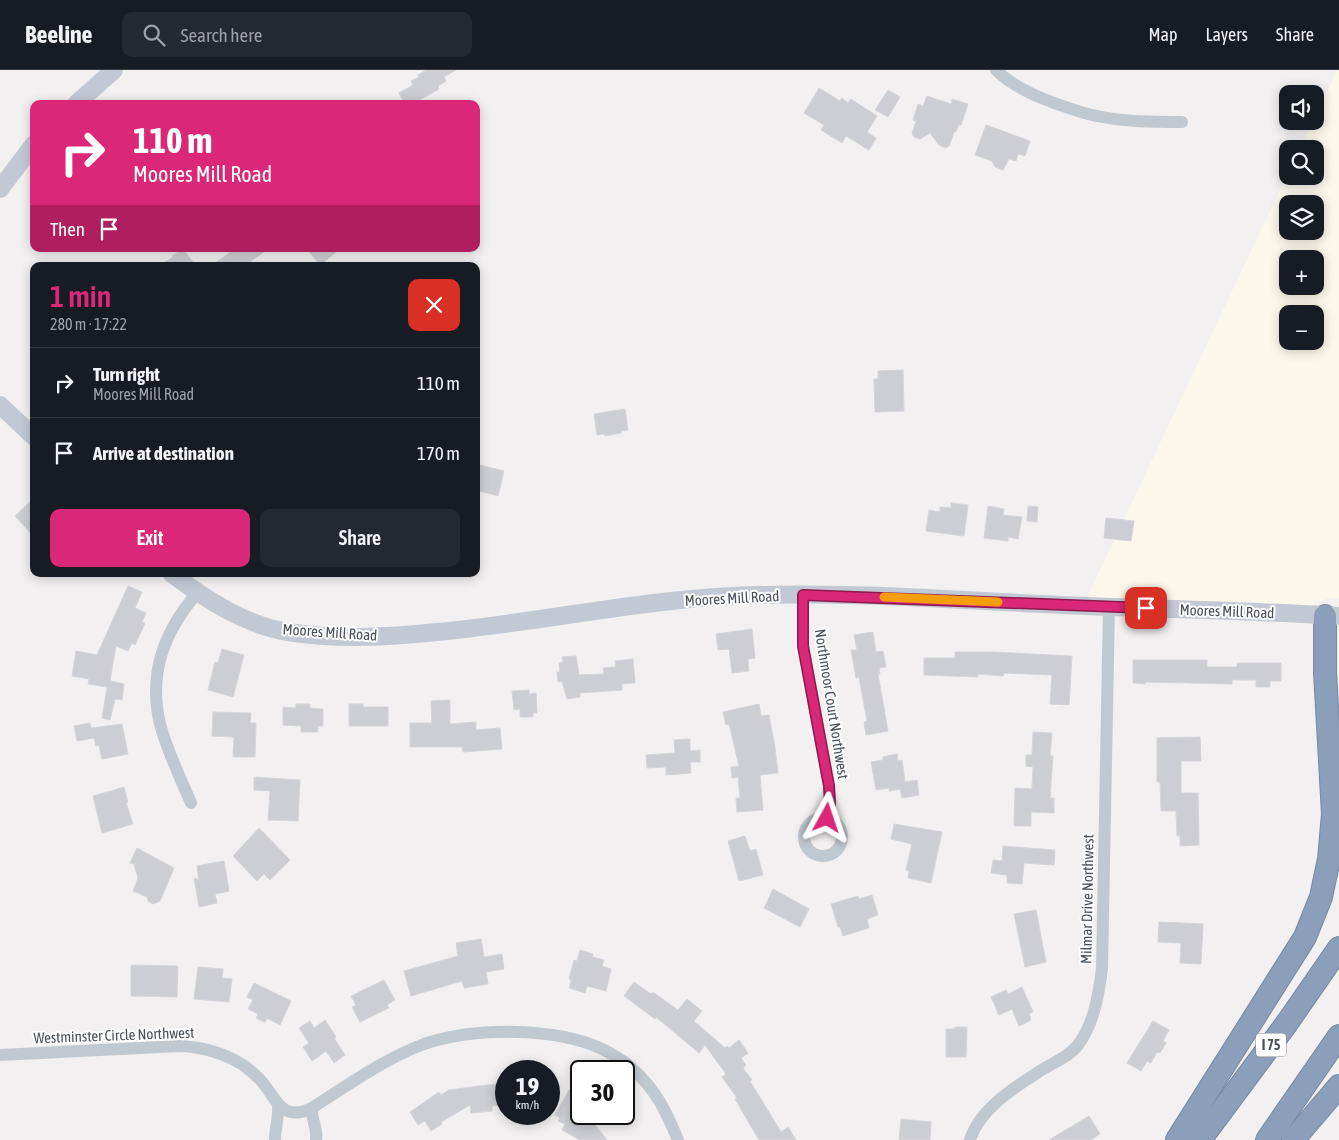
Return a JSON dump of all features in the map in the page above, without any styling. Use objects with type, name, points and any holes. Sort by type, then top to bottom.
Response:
[{"type":"highway","points":[[1334,620],[1338,670]]},
{"type":"highway","points":[[1177,1140],[1305,937],[1321,897],[1329,859],[1333,814],[1325,672],[1334,620]]},
{"type":"highway","name":"I 75","points":[[1200,1140],[1288,1023],[1339,948]]},
{"type":"highway","points":[[1268,1140],[1339,1036]]},
{"type":"highway","points":[[1293,1140],[1339,1086]]},
{"type":"street","points":[[80,100],[114,70]]},
{"type":"street","points":[[996,70],[1019,87],[1079,112],[1099,117],[1133,121],[1182,122]]},
{"type":"street","points":[[0,189],[30,149]]},
{"type":"street","points":[[0,405],[30,433]]},
{"type":"street","name":"Moores Mill Road","points":[[176,577],[198,593],[233,613],[271,628],[306,634],[369,636],[417,634],[470,629],[700,598],[803,595],[1244,611],[1334,620]]},
{"type":"street","points":[[191,803],[160,725],[157,702],[157,678],[161,654],[169,632],[181,612],[198,593]]},
{"type":"street","name":"Northmoor Court Northwest","points":[[803,595],[803,646],[829,786],[830,804],[827,818]]},
{"type":"street","name":"Milmar Drive Northwest","points":[[971,1137],[976,1124],[993,1105],[1037,1073],[1061,1059],[1074,1048],[1079,1043],[1092,1018],[1102,968],[1109,607]]},
{"type":"street","points":[[278,1105],[288,1111],[295,1112],[312,1108],[396,1056],[425,1044],[455,1036],[494,1032],[548,1034],[575,1038],[604,1050],[635,1072],[649,1086],[661,1103],[678,1140]]},
{"type":"street","name":"Westminster Circle Northwest","points":[[0,1055],[180,1046],[198,1047],[222,1054],[245,1066],[263,1083],[278,1105]]},
{"type":"street","points":[[275,1140],[275,1130],[279,1117],[278,1105]]},
{"type":"street","points":[[312,1108],[312,1117],[317,1133],[316,1140]]},
{"type":"shaded area","points":[[1337,70],[1339,70],[1339,598],[1329,598],[1274,620],[1080,612],[1282,185],[1324,185],[1324,140],[1304,140],[1309,130],[1324,130],[1324,98]]},
{"type":"building","points":[[426,70],[456,70],[444,77],[446,81],[438,86],[439,89],[420,100],[403,100],[399,93],[413,85],[411,81],[419,77],[418,75]]},
{"type":"building","points":[[819,88],[840,101],[842,98],[848,103],[851,99],[877,116],[867,132],[876,138],[869,150],[846,136],[842,143],[821,130],[824,125],[804,113]]},
{"type":"building","points":[[888,90],[900,97],[888,117],[875,110]]},
{"type":"building","points":[[927,96],[951,104],[952,99],[968,104],[961,125],[959,124],[949,146],[945,148],[939,145],[930,133],[920,139],[914,137],[912,133],[916,121],[913,120],[918,104],[923,106]]},
{"type":"building","points":[[986,125],[1030,141],[1025,156],[1018,154],[1016,161],[1009,159],[1003,170],[995,167],[992,161],[975,155]]},
{"type":"building","points":[[178,252],[185,252],[193,262],[165,262]]},
{"type":"building","points":[[231,252],[264,252],[250,262],[217,262]]},
{"type":"building","points":[[309,252],[336,252],[324,262],[318,262]]},
{"type":"building","points":[[903,370],[904,411],[875,412],[874,379],[878,379],[878,371]]},
{"type":"building","points":[[625,409],[628,430],[605,436],[604,434],[597,435],[594,414]]},
{"type":"building","points":[[480,465],[504,471],[498,496],[480,491]]},
{"type":"building","points":[[30,502],[30,533],[15,516]]},
{"type":"building","points":[[951,503],[968,505],[964,536],[926,531],[929,510],[940,512],[940,507],[951,508]]},
{"type":"building","points":[[988,506],[1004,509],[1003,515],[1022,517],[1018,539],[1008,537],[1008,541],[984,538]]},
{"type":"building","points":[[1028,506],[1038,507],[1037,522],[1027,521]]},
{"type":"building","points":[[1106,518],[1134,521],[1131,541],[1104,538]]},
{"type":"building","points":[[128,586],[142,592],[135,608],[146,613],[142,622],[145,623],[135,645],[132,643],[128,651],[116,646],[110,681],[124,684],[122,700],[115,699],[110,720],[102,718],[107,687],[88,684],[89,679],[72,676],[76,651],[97,655]]},
{"type":"building","points":[[752,629],[755,658],[748,659],[749,671],[732,673],[729,649],[718,650],[716,634]]},
{"type":"building","points":[[873,632],[876,652],[883,651],[886,667],[879,668],[880,674],[878,674],[888,731],[866,735],[864,722],[867,721],[859,677],[856,678],[851,650],[857,650],[854,635]]},
{"type":"building","points":[[222,649],[244,655],[233,697],[208,690],[215,662],[218,663]]},
{"type":"building","points":[[955,652],[1072,656],[1069,705],[1050,704],[1052,675],[1004,673],[1003,676],[978,674],[978,677],[924,675],[924,658],[955,658]]},
{"type":"building","points":[[576,656],[579,675],[604,674],[603,668],[616,667],[615,661],[633,659],[635,683],[622,684],[622,690],[580,693],[580,697],[567,699],[562,682],[558,682],[557,672],[560,672],[559,663],[563,662],[562,657]]},
{"type":"building","points":[[1133,660],[1207,660],[1207,667],[1237,667],[1237,663],[1281,663],[1281,681],[1270,681],[1270,687],[1256,687],[1256,680],[1232,680],[1232,684],[1133,683]]},
{"type":"building","points":[[529,690],[529,694],[536,693],[537,713],[533,713],[533,717],[520,717],[520,709],[514,710],[512,691]]},
{"type":"building","points":[[450,700],[450,724],[476,722],[476,730],[500,728],[502,749],[463,752],[462,747],[410,747],[410,723],[432,723],[431,701]]},
{"type":"building","points":[[296,704],[310,704],[310,708],[323,709],[323,726],[318,726],[318,732],[301,732],[301,726],[283,725],[283,707],[296,708]]},
{"type":"building","points":[[349,704],[363,704],[363,707],[388,707],[388,726],[349,726]]},
{"type":"building","points":[[759,704],[761,716],[769,715],[778,773],[760,775],[763,810],[737,812],[736,798],[740,798],[738,777],[732,778],[731,767],[739,766],[729,724],[726,725],[723,712]]},
{"type":"building","points":[[213,712],[251,713],[250,723],[256,723],[255,757],[233,757],[234,737],[212,736]]},
{"type":"building","points":[[90,723],[91,728],[122,724],[128,754],[102,759],[99,745],[96,746],[94,738],[77,741],[74,726]]},
{"type":"building","points":[[1033,732],[1052,733],[1050,756],[1053,756],[1050,798],[1054,798],[1054,813],[1031,812],[1031,826],[1014,826],[1015,788],[1032,789],[1033,767],[1026,766],[1026,755],[1032,755]]},
{"type":"building","points":[[1200,737],[1201,761],[1181,761],[1181,793],[1198,793],[1199,845],[1180,846],[1180,836],[1177,836],[1176,811],[1161,811],[1160,782],[1157,782],[1157,738]]},
{"type":"building","points":[[690,739],[690,751],[700,750],[700,762],[690,762],[691,773],[666,775],[666,767],[647,768],[646,755],[675,753],[674,740]]},
{"type":"building","points":[[897,754],[898,761],[902,760],[905,782],[917,780],[919,795],[902,798],[900,789],[889,791],[889,788],[876,790],[871,762],[883,760],[883,757]]},
{"type":"building","points":[[254,777],[300,780],[298,821],[268,820],[270,791],[254,790]]},
{"type":"building","points":[[124,787],[128,802],[126,803],[133,824],[102,833],[93,796]]},
{"type":"building","points":[[894,824],[942,832],[931,883],[908,878],[909,871],[906,870],[912,844],[891,839]]},
{"type":"building","points":[[259,828],[290,860],[270,880],[264,874],[257,881],[233,856]]},
{"type":"building","points":[[745,836],[750,851],[756,849],[763,875],[739,881],[728,841]]},
{"type":"building","points":[[1003,846],[1055,850],[1054,865],[1024,863],[1022,884],[1007,883],[1007,875],[991,873],[993,860],[1002,861]]},
{"type":"building","points":[[137,848],[174,868],[160,901],[153,904],[148,901],[147,897],[133,891],[138,878],[134,864],[130,863]]},
{"type":"building","points":[[224,861],[229,891],[215,894],[217,903],[199,907],[194,878],[199,880],[197,866]]},
{"type":"building","points":[[773,889],[809,909],[800,927],[764,908]]},
{"type":"building","points":[[872,895],[878,915],[867,919],[869,928],[843,936],[840,927],[838,927],[831,904],[858,896],[859,899]]},
{"type":"building","points":[[1036,910],[1046,962],[1025,967],[1014,914]]},
{"type":"building","points":[[1159,922],[1203,924],[1201,964],[1180,963],[1181,943],[1158,942]]},
{"type":"building","points":[[481,939],[484,957],[502,954],[504,969],[486,972],[488,984],[464,988],[462,981],[411,996],[404,971],[458,956],[456,943]]},
{"type":"building","points":[[580,950],[593,954],[592,957],[604,960],[602,966],[611,969],[606,991],[587,986],[585,993],[569,988],[571,980],[569,979],[574,960],[577,961]]},
{"type":"building","points":[[131,965],[178,966],[177,997],[131,996]]},
{"type":"building","points":[[198,967],[223,969],[222,978],[232,979],[229,1002],[194,999]]},
{"type":"building","points":[[384,980],[395,1000],[387,1005],[389,1008],[360,1022],[352,1007],[356,1005],[351,996]]},
{"type":"building","points":[[634,982],[651,994],[653,992],[678,1010],[687,999],[702,1011],[694,1021],[725,1048],[727,1046],[729,1048],[739,1040],[748,1053],[741,1058],[746,1065],[743,1068],[752,1080],[750,1081],[781,1132],[788,1127],[796,1140],[759,1140],[735,1099],[737,1098],[722,1077],[726,1074],[705,1045],[699,1053],[656,1017],[655,1019],[624,996]]},
{"type":"building","points":[[254,983],[291,1001],[280,1025],[267,1018],[265,1022],[256,1018],[258,1014],[248,1009],[253,1000],[247,997]]},
{"type":"building","points":[[1022,987],[1033,1012],[1029,1014],[1031,1020],[1019,1026],[1012,1009],[999,1015],[991,997],[1006,990],[1008,994]]},
{"type":"building","points":[[325,1020],[345,1055],[334,1063],[326,1051],[312,1061],[303,1047],[309,1043],[299,1028],[310,1021],[314,1028]]},
{"type":"building","points":[[1153,1021],[1169,1030],[1163,1041],[1166,1043],[1160,1053],[1157,1052],[1151,1063],[1147,1061],[1141,1071],[1127,1063]]},
{"type":"building","points":[[955,1027],[967,1027],[966,1057],[946,1057],[946,1029],[955,1029]]},
{"type":"building","points":[[495,1084],[495,1106],[492,1106],[492,1111],[471,1113],[470,1105],[441,1122],[442,1124],[431,1131],[425,1121],[418,1125],[410,1112],[439,1092],[441,1095],[449,1090]]},
{"type":"building","points":[[570,1091],[570,1125],[595,1125],[607,1140],[580,1140],[562,1130],[565,1124],[560,1122],[560,1106]]},
{"type":"building","points":[[1089,1116],[1100,1134],[1091,1140],[1049,1140]]},
{"type":"building","points":[[901,1119],[931,1122],[930,1140],[899,1140]]},
{"type":"slow traffic","points":[[884,597],[998,602]]},
{"type":"route","points":[[827,818],[830,804],[829,786],[803,646],[803,595],[1146,608]]}]
